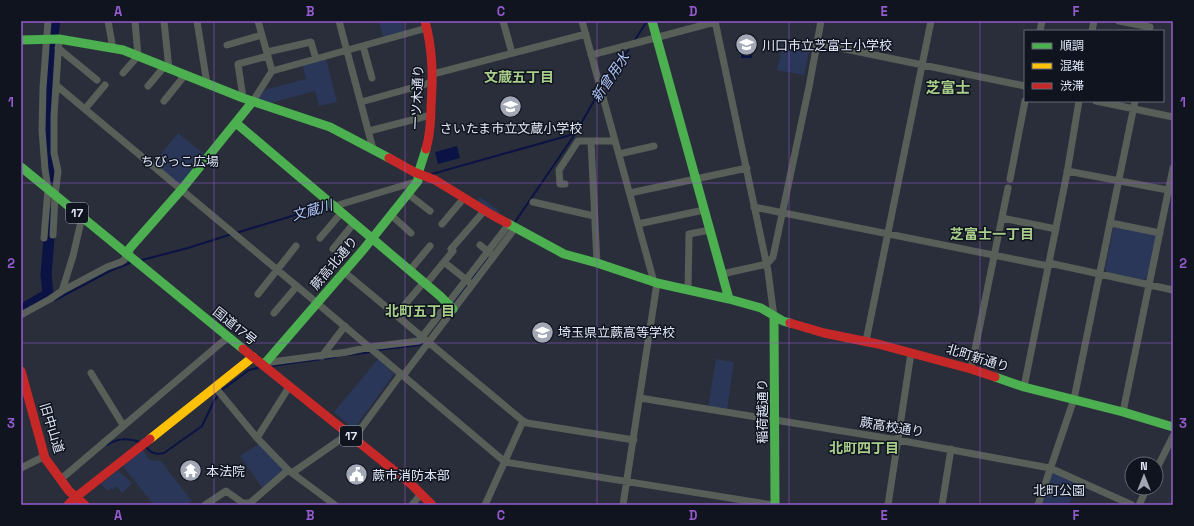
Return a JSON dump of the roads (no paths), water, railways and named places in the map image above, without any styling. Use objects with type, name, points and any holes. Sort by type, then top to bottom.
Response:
[{"type":"main road","points":[[652,21],[729,299]]},
{"type":"main road","name":"一ツ木通り","points":[[421,177],[428,141],[433,78],[430,40],[426,25]]},
{"type":"main road","name":"北町新通り","points":[[21,40],[46,40],[59,43],[123,50],[243,98],[330,127],[373,149],[421,177],[464,198],[564,254],[597,263],[656,283],[729,299],[761,308],[783,321],[971,369],[1024,387],[1123,412],[1173,427]]},
{"type":"main road","points":[[133,259],[130,248],[182,189],[236,124],[253,101]]},
{"type":"main road","points":[[236,124],[335,206],[451,306]]},
{"type":"main road","name":"国道17号","points":[[21,168],[289,387],[412,485],[432,505]]},
{"type":"main road","name":"蕨高北通り","points":[[265,366],[267,361],[372,238],[421,177]]},
{"type":"main road","name":"稲荷越通り","points":[[774,317],[774,505]]},
{"type":"main road","points":[[68,505],[146,442],[218,391],[253,357]]},
{"type":"main road","name":"旧中山道","points":[[21,371],[45,456],[69,491],[85,505]]},
{"type":"street","points":[[44,238],[48,189],[42,130],[43,88],[48,21]]},
{"type":"street","points":[[108,21],[113,48]]},
{"type":"street","points":[[123,73],[138,56],[135,21]]},
{"type":"street","points":[[148,86],[167,68],[164,21]]},
{"type":"street","points":[[196,21],[206,84]]},
{"type":"street","points":[[258,21],[272,71]]},
{"type":"street","points":[[339,21],[373,149]]},
{"type":"street","points":[[503,21],[512,53]]},
{"type":"street","points":[[582,21],[638,224],[656,283],[634,440],[623,505]]},
{"type":"street","points":[[591,55],[715,21],[767,264],[774,317]]},
{"type":"street","points":[[722,274],[767,264],[773,257],[809,87],[821,21]]},
{"type":"street","points":[[866,341],[932,21]]},
{"type":"street","points":[[1119,21],[1150,26]]},
{"type":"street","points":[[253,101],[272,71],[363,46],[426,25]]},
{"type":"street","points":[[361,102],[512,53],[586,34]]},
{"type":"street","points":[[227,45],[262,35]]},
{"type":"street","points":[[243,98],[238,64],[267,54],[311,42],[316,59]]},
{"type":"street","points":[[59,43],[97,80]]},
{"type":"street","points":[[52,234],[58,171],[54,152],[54,116],[59,43]]},
{"type":"street","points":[[816,43],[1024,86]]},
{"type":"street","points":[[363,46],[372,78]]},
{"type":"street","points":[[164,101],[185,75]]},
{"type":"street","points":[[85,109],[105,84]]},
{"type":"street","points":[[56,85],[278,269],[505,462],[774,505]]},
{"type":"street","points":[[1010,179],[1025,102]]},
{"type":"street","points":[[1024,387],[1056,229],[1079,102]]},
{"type":"street","points":[[1101,102],[1173,117]]},
{"type":"street","points":[[1038,505],[1074,399],[1120,181],[1135,102]]},
{"type":"street","points":[[368,131],[431,115]]},
{"type":"street","points":[[591,140],[597,263]]},
{"type":"street","points":[[566,184],[560,184],[559,170],[578,141],[615,140]]},
{"type":"street","points":[[619,154],[654,146]]},
{"type":"street","points":[[630,193],[747,168]]},
{"type":"street","points":[[1123,412],[1160,233],[1171,190],[1173,168]]},
{"type":"street","points":[[1067,171],[1171,190]]},
{"type":"street","points":[[320,238],[335,206],[421,177]]},
{"type":"street","points":[[971,369],[1008,188]]},
{"type":"street","points":[[408,194],[430,211]]},
{"type":"street","points":[[442,224],[464,198]]},
{"type":"street","points":[[533,202],[594,216]]},
{"type":"street","points":[[754,207],[995,255],[1049,264],[1173,290]]},
{"type":"street","points":[[396,315],[444,262],[485,210]]},
{"type":"street","points":[[638,224],[704,210]]},
{"type":"street","points":[[391,215],[411,233]]},
{"type":"street","points":[[62,291],[73,256],[82,217]]},
{"type":"street","points":[[1002,218],[1056,229]]},
{"type":"street","points":[[333,249],[354,223]]},
{"type":"street","points":[[1111,223],[1160,233]]},
{"type":"street","points":[[205,505],[226,491],[244,504],[250,503],[290,471],[341,439],[350,436],[402,375],[425,339],[512,226]]},
{"type":"street","points":[[688,290],[690,234],[710,230]]},
{"type":"street","points":[[480,245],[491,254]]},
{"type":"street","points":[[258,294],[296,246]]},
{"type":"street","points":[[410,270],[430,246]]},
{"type":"street","points":[[21,315],[107,267],[124,260],[133,259]]},
{"type":"street","points":[[444,262],[469,282]]},
{"type":"street","points":[[344,271],[523,421],[527,423],[634,440]]},
{"type":"street","points":[[274,313],[297,286]]},
{"type":"street","points":[[322,356],[345,326]]},
{"type":"street","points":[[61,479],[228,337]]},
{"type":"street","points":[[265,366],[425,339]]},
{"type":"street","points":[[888,505],[912,353]]},
{"type":"street","points":[[91,373],[123,425]]},
{"type":"street","points":[[257,438],[289,387]]},
{"type":"street","points":[[218,391],[257,438],[290,471],[335,505]]},
{"type":"street","name":"蕨高校通り","points":[[640,398],[951,449],[1050,468],[1132,505]]},
{"type":"street","points":[[486,505],[523,421]]},
{"type":"street","points":[[1163,456],[1173,436]]},
{"type":"street","points":[[942,505],[951,449]]},
{"type":"street","points":[[21,468],[45,456]]},
{"type":"street","points":[[412,505],[421,494]]},
{"type":"waterway","points":[[52,178],[49,95],[55,21]]},
{"type":"waterway","name":"新曾用水","points":[[635,40],[647,21]]},
{"type":"waterway","name":"新曾用水","points":[[602,88],[608,82],[630,47]]},
{"type":"waterway","points":[[515,222],[575,134],[599,92]]},
{"type":"waterway","name":"文蔵川","points":[[432,174],[574,134]]},
{"type":"waterway","name":"文蔵川","points":[[236,233],[328,205]]},
{"type":"waterway","points":[[21,310],[48,294],[46,275],[51,214]]},
{"type":"waterway","name":"文蔵川","points":[[142,260],[188,248],[232,234]]},
{"type":"waterway","points":[[453,303],[489,256]]},
{"type":"waterway","name":"文蔵川","points":[[55,300],[112,270],[130,263]]},
{"type":"waterway","points":[[377,350],[420,345],[422,343]]},
{"type":"waterway","points":[[348,355],[371,352]]},
{"type":"waterway","points":[[271,366],[336,357]]},
{"type":"waterway","points":[[145,446],[153,453],[164,453],[202,426],[214,401],[222,390],[249,370],[258,368]]},
{"type":"waterway","points":[[107,445],[123,439],[140,442]]},
{"type":"place","name":"川口市立芝富士小学校","points":[[746,45]]},
{"type":"place","name":"さいたま市立文蔵小学校","points":[[511,106]]},
{"type":"place","name":"埼玉県立蕨高等学校","points":[[542,332]]},
{"type":"place","name":"本法院","points":[[190,471]]},
{"type":"place","name":"蕨市消防本部","points":[[357,475]]},
{"type":"district","name":"文蔵五丁目","points":[[519,77]]},
{"type":"district","name":"芝富士","points":[[948,87]]},
{"type":"district","name":"芝富士一丁目","points":[[992,234]]},
{"type":"district","name":"北町五丁目","points":[[420,311]]},
{"type":"district","name":"北町四丁目","points":[[864,448]]},
{"type":"park label","name":"ちびっこ広場","points":[[180,161]]},
{"type":"park label","name":"北町公園","points":[[1059,490]]}]
